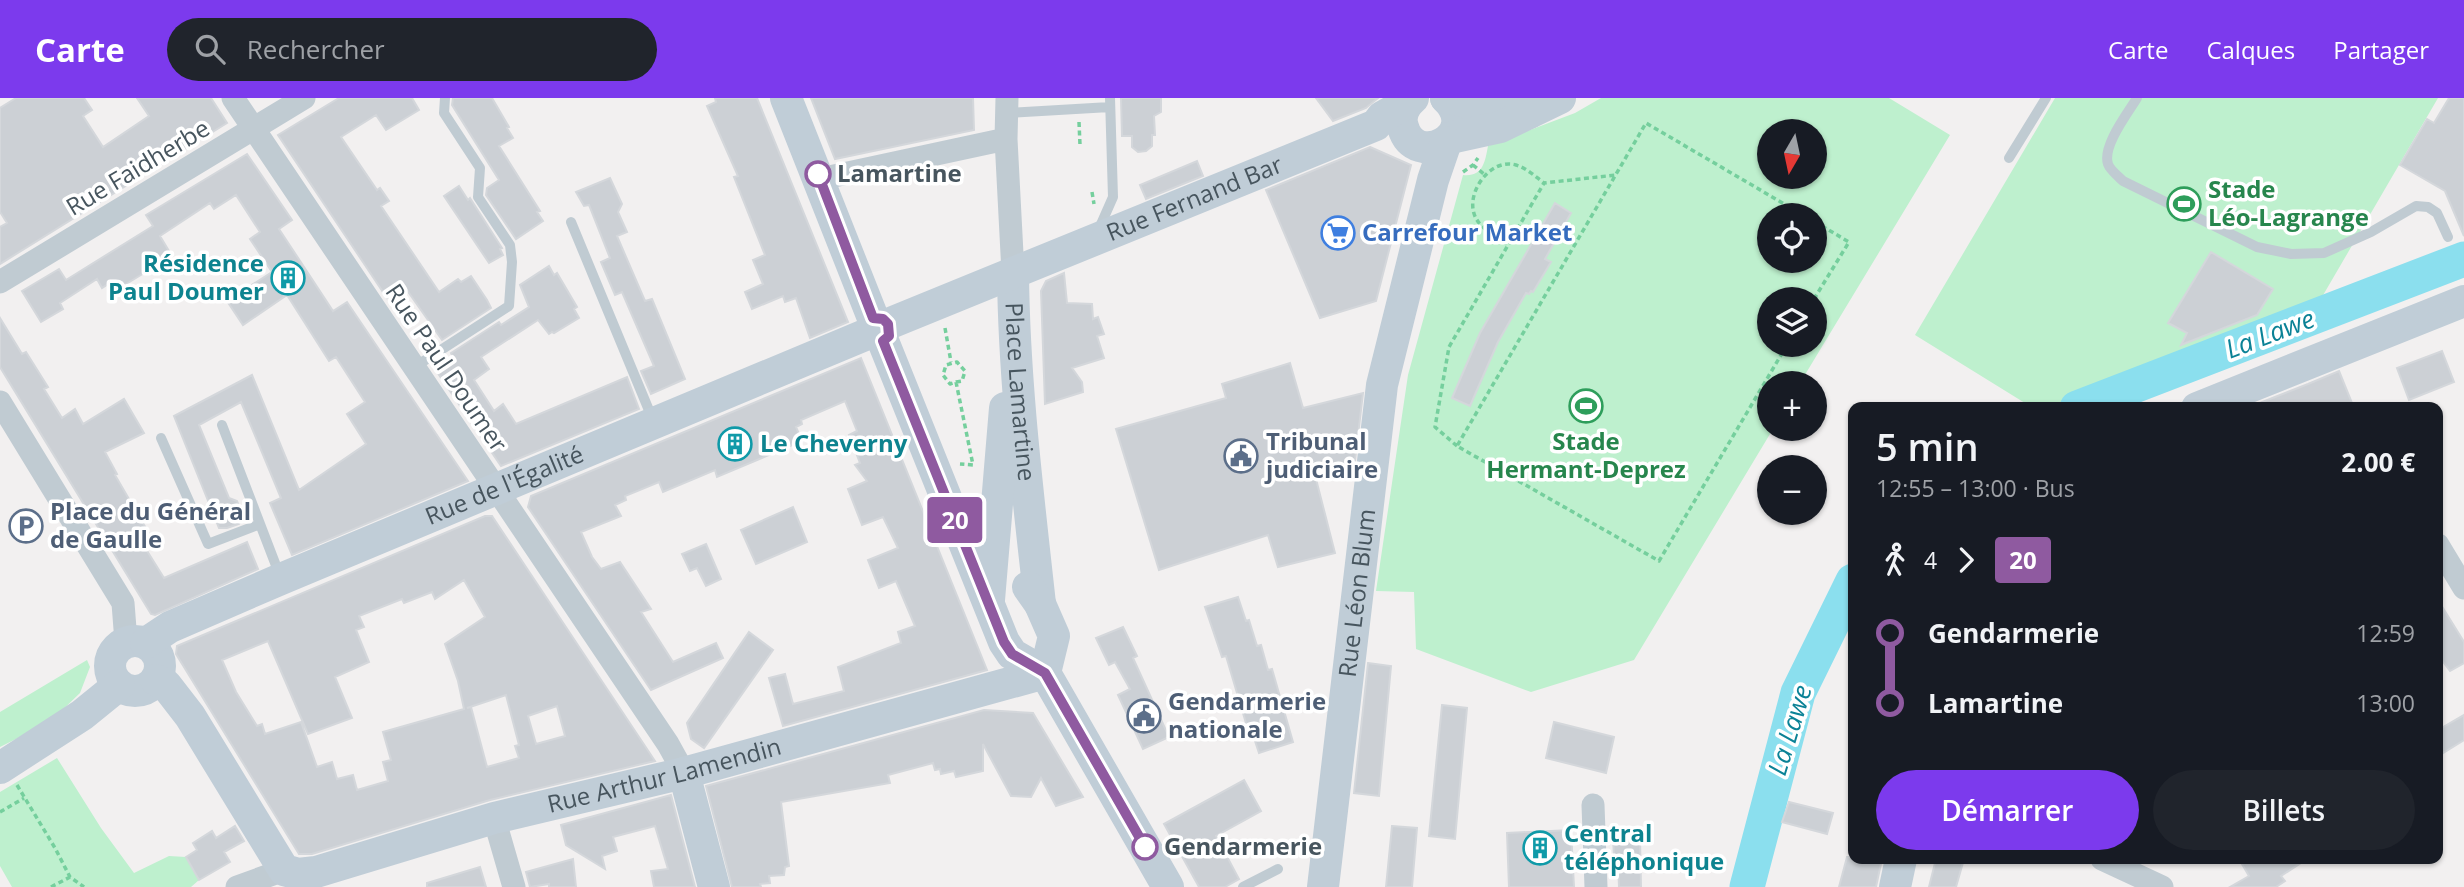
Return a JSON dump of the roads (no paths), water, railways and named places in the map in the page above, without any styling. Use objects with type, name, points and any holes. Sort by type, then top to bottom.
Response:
[{"type":"street","name":"Rue Paul Doumer","points":[[233,98],[668,744],[684,773]]},
{"type":"street","name":"Rue Faidherbe","points":[[0,282],[304,98]]},
{"type":"street","name":"Place Lamartine","points":[[786,98],[988,607],[1012,654],[1045,673],[1054,636],[1040,604],[937,474]]},
{"type":"street","points":[[1446,98],[1529,113]]},
{"type":"street","points":[[1432,141],[1455,131],[1456,113],[1446,98]]},
{"type":"street","points":[[1376,125],[1396,136],[1432,141],[1500,127],[1560,98]]},
{"type":"street","points":[[1410,101],[1401,121],[1432,141]]},
{"type":"street","name":"Rue Fernand Bar","points":[[1013,273],[1376,125],[1382,117],[1410,101]]},
{"type":"street","points":[[1007,106],[1013,319]]},
{"type":"street","points":[[820,179],[1006,139]]},
{"type":"street","name":"Rue Léon Blum","points":[[1323,887],[1382,385],[1433,180],[1432,141]]},
{"type":"street","points":[[877,329],[1013,273]]},
{"type":"street","points":[[2212,402],[2464,301]]},
{"type":"street","name":"Place Lamartine","points":[[988,607],[1013,319]]},
{"type":"street","name":"Place Lamartine","points":[[1013,319],[1025,468],[1040,604]]},
{"type":"street","name":"Rue de l'Égalité","points":[[136,643],[495,488],[877,329]]},
{"type":"street","points":[[0,402],[123,603],[136,643]]},
{"type":"street","points":[[2443,553],[2464,588]]},
{"type":"street","points":[[136,643],[153,648],[160,664],[156,680],[143,690],[126,690],[110,673],[109,666],[114,651],[136,643]]},
{"type":"street","points":[[1045,673],[1168,887]]},
{"type":"street","name":"Rue Arthur Lamendin","points":[[284,870],[298,874],[316,872],[494,818],[684,773],[1045,673]]},
{"type":"street","points":[[156,680],[166,685],[190,716],[284,870],[237,887]]},
{"type":"street","points":[[3,767],[82,715],[119,685]]},
{"type":"street","points":[[684,773],[714,887]]},
{"type":"street","points":[[1593,805],[1596,887]]},
{"type":"street","points":[[494,818],[513,887]]},
{"type":"street","points":[[1895,887],[1900,864]]},
{"type":"street","points":[[2113,864],[2162,887]]},
{"type":"lane","points":[[413,368],[509,306],[512,262],[510,245],[478,197],[480,168],[444,113],[444,98]]},
{"type":"lane","points":[[2009,158],[2046,98]]},
{"type":"lane","points":[[2137,98],[2110,142],[2108,167],[2123,181],[2257,247],[2291,254],[2324,253],[2371,232],[2416,206],[2428,207],[2437,214],[2448,237]]},
{"type":"lane","points":[[1007,106],[1110,103],[1113,197],[1095,240]]},
{"type":"lane","points":[[571,222],[654,423]]},
{"type":"lane","points":[[222,425],[281,579]]},
{"type":"lane","points":[[161,438],[208,544],[260,524]]},
{"type":"lane","points":[[1243,887],[1278,869]]},
{"type":"waterway","name":"La Lawe","points":[[2093,402],[2464,259]]},
{"type":"waterway","name":"La Lawe","points":[[1747,887],[1798,693],[1848,591]]},
{"type":"place","name":"Lamartine","points":[[818,174]]},
{"type":"place","name":"Stade Léo-Lagrange","points":[[2184,204]]},
{"type":"place","name":"Carrefour Market","points":[[1338,233]]},
{"type":"place","name":"Résidence Paul Doumer","points":[[288,278]]},
{"type":"place","name":"Stade Hermant-Deprez","points":[[1586,406]]},
{"type":"place","name":"Le Cheverny","points":[[735,444]]},
{"type":"place","name":"Tribunal judiciaire","points":[[1241,456]]},
{"type":"place","name":"Place du Général de Gaulle","points":[[26,526]]},
{"type":"place","name":"Gendarmerie nationale","points":[[1144,716]]},
{"type":"place","name":"Gendarmerie","points":[[1145,847]]},
{"type":"place","name":"Central téléphonique","points":[[1540,848]]}]
